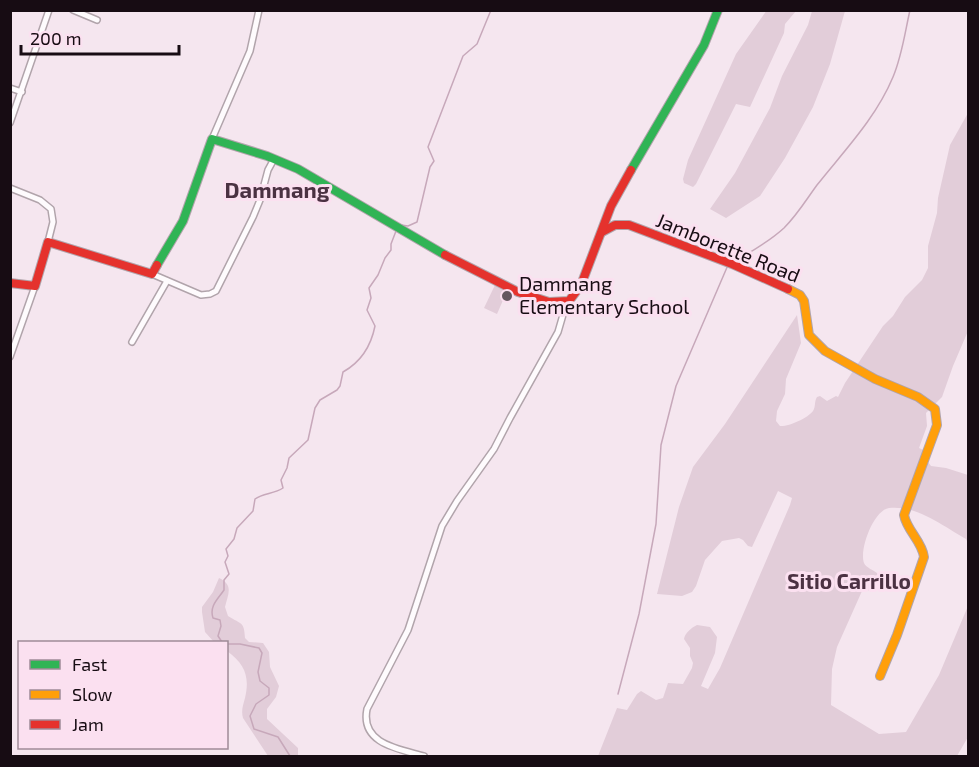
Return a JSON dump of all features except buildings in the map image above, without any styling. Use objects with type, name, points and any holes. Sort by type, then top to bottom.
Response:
[{"type":"street","points":[[10,123],[49,10]]},
{"type":"street","points":[[73,10],[97,20]]},
{"type":"street","points":[[152,274],[183,220],[212,139],[250,51],[259,10]]},
{"type":"street","points":[[424,756],[383,744],[375,739],[368,728],[366,716],[368,709],[408,630],[442,526],[494,449],[512,412],[558,332],[567,302],[578,289],[609,211],[654,127],[704,48],[718,10]]},
{"type":"street","points":[[10,88],[22,92]]},
{"type":"street","points":[[212,139],[274,159],[311,176],[459,263],[517,291],[550,303],[567,302]]},
{"type":"street","points":[[48,242],[152,274],[201,295],[210,294],[218,289],[253,217],[262,195],[268,170],[274,159]]},
{"type":"street","points":[[10,188],[40,201],[51,209],[53,222],[35,286],[10,357]]},
{"type":"street","points":[[609,211],[613,220],[622,224]]},
{"type":"street","points":[[601,233],[608,228],[622,224]]},
{"type":"street","name":"Jamborette Road","points":[[622,224],[728,263],[800,295],[806,303],[807,332],[817,344],[874,378],[932,405],[937,414],[937,425],[904,515],[905,524],[922,546],[924,557],[880,676]]},
{"type":"street","points":[[132,342],[167,280]]},
{"type":"street","points":[[10,283],[35,286]]},
{"type":"shaded area","points":[[767,10],[796,11],[785,24],[784,33],[750,107],[736,104],[696,184],[693,187],[684,183],[688,160],[736,54]]},
{"type":"shaded area","points":[[812,11],[845,11],[830,64],[813,107],[785,158],[760,196],[726,218],[710,209],[735,173],[770,108],[782,76],[808,25]]},
{"type":"shaded area","points":[[968,113],[968,331],[942,397],[926,413],[927,426],[919,448],[930,453],[928,462],[931,466],[968,475],[968,543],[966,539],[920,513],[889,508],[878,515],[869,531],[863,557],[865,565],[878,574],[878,584],[875,590],[862,591],[837,647],[832,669],[831,705],[879,734],[906,732],[939,675],[968,606],[968,737],[957,756],[598,756],[617,708],[627,710],[641,691],[656,700],[663,698],[668,683],[683,684],[693,663],[690,648],[684,639],[697,625],[710,627],[717,637],[715,653],[701,686],[708,689],[720,668],[792,498],[778,491],[752,547],[739,538],[722,541],[705,560],[692,592],[682,596],[657,594],[679,507],[693,467],[725,424],[797,315],[801,343],[786,379],[785,394],[777,411],[776,421],[780,426],[793,424],[813,411],[817,397],[820,396],[827,401],[838,397],[883,326],[893,316],[905,297],[922,280],[928,268],[928,246],[950,145]]},
{"type":"shaded area","points":[[495,285],[507,291],[497,314],[484,308]]},
{"type":"shaded area","points":[[219,578],[227,584],[228,594],[225,607],[228,616],[241,624],[245,638],[249,642],[263,643],[269,652],[270,667],[279,686],[276,697],[267,709],[267,719],[298,748],[298,756],[268,756],[243,718],[242,710],[247,684],[245,672],[228,652],[228,641],[213,641],[205,632],[202,607],[213,592]]},
{"type":"waterway","points":[[401,225],[408,226],[417,222],[430,167],[434,161],[428,147],[463,56],[477,44],[491,10]]},
{"type":"waterway","points":[[735,261],[767,242],[789,223],[869,120],[886,92],[896,69],[910,10]]},
{"type":"waterway","points":[[221,641],[218,636],[220,620],[213,618],[212,610],[224,590],[224,580],[229,574],[225,562],[228,556],[226,549],[234,539],[237,528],[253,511],[255,499],[283,488],[281,480],[289,458],[308,440],[315,408],[320,400],[337,390],[343,372],[355,363],[368,347],[375,326],[367,310],[371,298],[369,288],[391,250],[396,231]]},
{"type":"waterway","points":[[618,694],[639,614],[656,524],[661,445],[676,386],[728,265]]},
{"type":"waterway","points":[[228,644],[259,648],[262,653],[258,672],[260,681],[269,688],[269,695],[256,704],[250,716],[254,729],[278,737],[290,756]]},
{"type":"traffic: fast","points":[[631,170],[704,45],[718,10]]},
{"type":"traffic: fast","points":[[157,265],[183,221],[212,139],[267,156],[298,169],[445,255]]},
{"type":"traffic: slow","points":[[788,289],[800,295],[804,301],[809,335],[825,351],[875,379],[918,397],[935,409],[937,425],[904,515],[924,557],[880,676]]},
{"type":"traffic: jam","points":[[445,255],[518,292],[549,302],[569,301],[581,285],[611,206],[631,170]]},
{"type":"traffic: jam","points":[[602,232],[615,225],[629,225],[732,264],[788,289]]},
{"type":"traffic: jam","points":[[10,283],[35,286],[48,242],[152,274],[157,265]]},
{"type":"place","name":"Dammang Elementary School","points":[[507,296]]},
{"type":"district","name":"Dammang","points":[[277,190]]},
{"type":"district","name":"Sitio Carrillo","points":[[849,582]]}]
